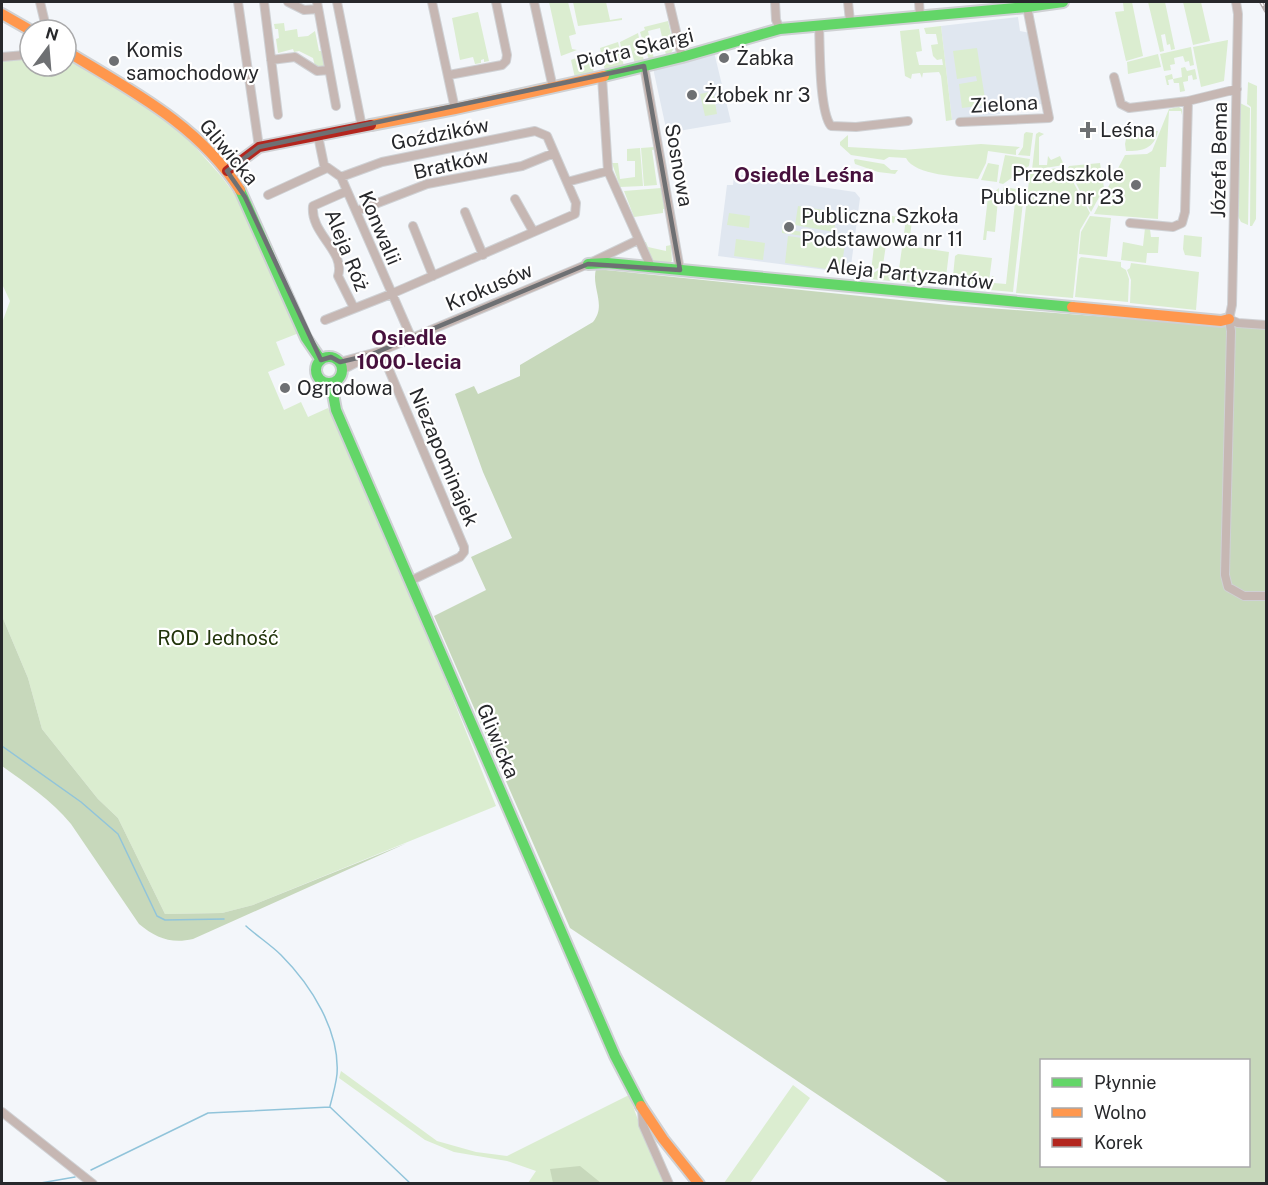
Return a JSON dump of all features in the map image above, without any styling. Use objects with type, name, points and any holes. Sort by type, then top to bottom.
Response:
[{"type":"street","points":[[40,2],[44,18]]},
{"type":"street","points":[[238,2],[259,147]]},
{"type":"street","points":[[270,2],[264,2],[279,116]]},
{"type":"street","points":[[288,2],[304,10],[318,5],[336,106]]},
{"type":"street","points":[[337,2],[362,127]]},
{"type":"street","points":[[432,2],[455,109]]},
{"type":"street","points":[[448,75],[502,65],[506,61],[507,55],[496,2]]},
{"type":"street","points":[[534,2],[553,88]]},
{"type":"street","points":[[669,2],[682,57]]},
{"type":"street","points":[[775,2],[776,20],[780,29]]},
{"type":"street","points":[[848,2],[850,21]]},
{"type":"street","points":[[919,2],[920,16]]},
{"type":"street","name":"Piotra Skargi","points":[[227,171],[259,147],[553,88],[682,57],[780,29],[920,16],[991,6],[1028,7],[1063,2]]},
{"type":"street","name":"Józefa Bema","points":[[1236,2],[1238,14],[1237,89],[1232,305],[1229,319],[1231,331],[1225,582],[1238,594],[1266,596]]},
{"type":"street","name":"Zielona","points":[[960,122],[1048,118],[1028,7]]},
{"type":"street","points":[[2,14],[18,23]]},
{"type":"street","points":[[819,25],[823,102],[831,126],[856,127],[908,121]]},
{"type":"street","points":[[2,57],[18,56]]},
{"type":"street","points":[[271,60],[295,57],[317,71],[329,70]]},
{"type":"street","name":"Gliwicka","points":[[78,58],[177,120],[227,171],[244,197],[306,338],[321,360]]},
{"type":"street","name":"Sosnowa","points":[[644,66],[680,270]]},
{"type":"street","points":[[602,76],[608,171],[651,267]]},
{"type":"street","points":[[1114,77],[1121,104],[1129,108],[1188,101],[1237,89]]},
{"type":"street","points":[[1130,223],[1173,227],[1182,223],[1185,212],[1188,101]]},
{"type":"street","name":"Goździków","points":[[341,177],[382,162],[535,131],[547,136]]},
{"type":"street","points":[[268,195],[327,168],[324,165],[318,136]]},
{"type":"street","name":"Aleja Róż","points":[[325,320],[483,255],[532,231],[575,214],[576,202],[547,136]]},
{"type":"street","name":"Bratków","points":[[357,212],[427,184],[522,166],[554,153]]},
{"type":"street","name":"Konwalii","points":[[327,168],[341,177],[411,337]]},
{"type":"street","points":[[567,182],[608,171]]},
{"type":"street","name":"Aleja Róż","points":[[347,191],[313,206],[312,214],[323,240],[332,247],[340,268],[338,276],[354,308]]},
{"type":"street","points":[[515,199],[532,231]]},
{"type":"street","points":[[465,212],[483,255]]},
{"type":"street","points":[[413,226],[433,276]]},
{"type":"street","name":"Krokusów","points":[[341,366],[588,264],[638,240]]},
{"type":"street","name":"Aleja Partyzantów","points":[[588,264],[607,263],[1221,321],[1229,319]]},
{"type":"street","points":[[1229,319],[1238,323],[1266,326]]},
{"type":"street","name":"Niezapominajek","points":[[381,351],[464,547],[464,552],[460,557],[410,580]]},
{"type":"street","points":[[331,357],[341,366],[339,379],[331,383],[321,380],[317,374],[316,366],[321,360],[331,357]]},
{"type":"street","name":"Gliwicka","points":[[331,383],[336,410],[624,1077],[642,1109],[699,1184]]},
{"type":"street","name":"Gliwicka","points":[[642,1109],[643,1125],[669,1184]]},
{"type":"street","points":[[2,1112],[93,1184]]},
{"type":"street","points":[[660,1163],[674,1154]]},
{"type":"highlighted area","points":[[644,66],[680,270],[588,264],[370,355],[340,362],[331,357],[321,360],[245,197],[227,171],[259,147]]},
{"type":"shaded area","points":[[1018,17],[1020,31],[1030,33],[1041,104],[1000,111],[1000,114],[952,120],[941,26]]},
{"type":"shaded area","name":"Żłobek nr 3","points":[[714,52],[731,122],[667,133],[653,68]]},
{"type":"shaded area","name":"Publiczna Szkoła Podstawowa nr 11","points":[[734,174],[855,192],[860,198],[850,273],[718,256],[727,185],[733,185]]},
{"type":"green space","points":[[549,2],[568,2],[576,34],[569,36],[572,49],[577,50],[561,56]]},
{"type":"green space","points":[[573,2],[606,2],[610,20],[622,18],[622,20],[578,26]]},
{"type":"green space","points":[[1132,2],[1143,56],[1126,61],[1115,12],[1124,11],[1123,3]]},
{"type":"green space","points":[[1148,2],[1165,2],[1175,49],[1171,50],[1170,44],[1167,45],[1165,34],[1161,35],[1164,51],[1160,52]]},
{"type":"green space","points":[[1183,2],[1201,2],[1210,41],[1193,45]]},
{"type":"green space","points":[[478,12],[489,61],[484,62],[484,59],[481,63],[475,64],[473,57],[460,60],[452,18]]},
{"type":"green space","points":[[668,21],[674,48],[666,55],[660,28],[648,31],[654,59],[649,60],[640,32],[645,30],[644,27]]},
{"type":"green space","points":[[284,23],[285,31],[297,29],[298,37],[308,36],[315,31],[319,51],[325,51],[327,64],[323,69],[315,66],[313,58],[299,51],[294,52],[293,49],[278,53],[276,39],[279,38],[278,29],[275,29],[274,24]]},
{"type":"green space","points":[[941,26],[952,120],[946,121],[939,72],[923,73],[922,78],[920,73],[912,74],[911,79],[905,76],[900,31],[919,29],[922,51],[916,52],[919,65],[943,65],[942,59],[937,60],[933,56],[931,45],[938,44],[936,34],[926,34],[924,28]]},
{"type":"green space","points":[[638,33],[644,61],[635,64],[630,45],[621,47],[620,42]]},
{"type":"green space","points":[[1228,40],[1224,81],[1201,87],[1193,47]]},
{"type":"green space","points":[[618,42],[624,66],[605,71],[600,48]]},
{"type":"green space","points":[[1191,47],[1194,65],[1190,66],[1189,61],[1185,62],[1183,56],[1174,58],[1175,64],[1170,65],[1171,70],[1164,71],[1160,54]]},
{"type":"green space","points":[[977,48],[986,105],[962,108],[959,84],[977,81],[976,76],[957,79],[953,51]]},
{"type":"green space","points":[[589,52],[594,73],[575,78],[571,60],[581,56],[583,61],[587,61],[583,54]]},
{"type":"green space","points":[[1158,54],[1161,67],[1128,74],[1127,62]]},
{"type":"green space","name":"ROD Jedność","points":[[18,57],[18,78],[78,78],[78,63],[139,101],[188,139],[239,200],[299,333],[276,342],[285,365],[268,372],[284,410],[301,402],[308,417],[328,408],[446,682],[496,806],[253,905],[222,913],[165,914],[118,818],[98,799],[42,729],[28,678],[2,616],[2,323],[10,301],[2,284],[2,59]]},
{"type":"green space","points":[[1185,67],[1187,71],[1195,69],[1197,79],[1193,80],[1192,75],[1188,76],[1188,81],[1183,82],[1185,91],[1180,92],[1179,83],[1174,83],[1173,79],[1182,77],[1181,68]]},
{"type":"green space","points":[[1172,74],[1173,79],[1168,80],[1169,85],[1167,85],[1165,76]]},
{"type":"green space","points":[[1248,82],[1257,86],[1256,219],[1252,226],[1250,226],[1251,107],[1247,104]]},
{"type":"green space","points":[[713,91],[717,114],[705,116],[700,94]]},
{"type":"green space","points":[[1240,103],[1250,108],[1248,225],[1241,222],[1238,216]]},
{"type":"green space","name":"Przedszkole Publiczne nr 23","points":[[1179,107],[1182,109],[1182,115],[1181,111],[1169,111],[1166,167],[1160,167],[1158,219],[1094,214],[1125,155],[1147,154],[1152,151],[1169,109]]},
{"type":"green space","points":[[1142,131],[1158,131],[1154,142],[1147,148],[1126,151],[1127,134],[1142,133]]},
{"type":"green space","points":[[1026,132],[1033,133],[1030,156],[1018,155],[1023,147]]},
{"type":"green space","points":[[1039,132],[1044,134],[1039,137],[1039,165],[1047,165],[1048,156],[1051,160],[1060,156],[1064,165],[1032,170],[1036,134]]},
{"type":"green space","points":[[848,135],[848,147],[902,150],[981,144],[1020,147],[1016,150],[1016,155],[988,151],[986,163],[978,179],[928,172],[911,164],[906,158],[889,157],[884,160],[851,155],[840,145],[840,142]]},
{"type":"green space","points":[[654,147],[657,149],[652,150],[657,185],[644,186],[641,148]]},
{"type":"green space","points":[[640,148],[643,186],[620,187],[612,163],[618,163],[620,179],[635,177],[635,161],[627,161],[627,149]]},
{"type":"green space","points":[[1005,155],[1030,159],[1029,166],[1003,184],[999,183]]},
{"type":"green space","points":[[855,159],[884,164],[891,170],[898,170],[895,174],[878,172],[855,164]]},
{"type":"green space","points":[[988,163],[999,165],[997,182],[981,180]]},
{"type":"green space","points":[[1100,163],[1104,188],[1091,212],[1068,168],[1069,166]]},
{"type":"green space","points":[[1065,167],[1090,213],[1080,230],[1073,298],[1016,293],[1030,172]]},
{"type":"green space","points":[[1004,187],[1022,190],[1024,193],[1013,292],[990,290],[992,276],[994,283],[1006,284],[1016,193],[1005,191],[1004,195],[1001,195]]},
{"type":"green space","points":[[661,188],[664,205],[666,205],[663,213],[634,217],[624,191]]},
{"type":"green space","points":[[999,188],[995,232],[987,231],[986,240],[983,240],[988,197]]},
{"type":"green space","points":[[798,206],[837,212],[834,232],[795,225]]},
{"type":"green space","points":[[729,213],[750,216],[749,228],[727,225]]},
{"type":"green space","points":[[892,216],[912,220],[909,246],[949,252],[945,286],[891,281],[885,268],[890,281],[870,279],[870,275],[885,266],[886,262],[889,263],[888,268],[899,269],[906,219],[895,217],[894,223],[891,222]]},
{"type":"green space","points":[[1090,216],[1111,218],[1107,257],[1079,254],[1081,232]]},
{"type":"green space","points":[[1145,228],[1150,229],[1151,237],[1159,237],[1158,253],[1147,253],[1146,263],[1121,260],[1123,242],[1143,246]]},
{"type":"green space","points":[[782,229],[846,238],[846,242],[782,233]]},
{"type":"green space","points":[[1184,235],[1202,237],[1201,257],[1185,255]]},
{"type":"green space","points":[[788,236],[845,244],[841,271],[785,263]]},
{"type":"green space","points":[[875,237],[887,238],[883,265],[871,272]]},
{"type":"green space","points":[[736,239],[765,243],[763,260],[734,256]]},
{"type":"green space","points":[[643,242],[646,242],[648,247],[666,251],[666,246],[671,245],[672,261],[668,264],[653,261]]},
{"type":"green space","points":[[958,254],[992,258],[988,289],[952,286],[955,256]]},
{"type":"green space","points":[[1081,257],[1121,262],[1121,267],[1126,270],[1129,279],[1128,302],[1075,297]]},
{"type":"green space","points":[[1131,263],[1199,272],[1196,310],[1130,303],[1131,280],[1127,270]]},
{"type":"green space","points":[[596,269],[949,305],[1266,329],[1266,1183],[949,1183],[570,928],[434,616],[486,590],[471,557],[512,538],[483,472],[455,394],[474,386],[478,394],[520,376],[520,365],[593,322],[599,309],[595,283]]},
{"type":"green space","points":[[2,616],[28,678],[42,729],[98,799],[118,818],[165,914],[222,913],[253,905],[407,843],[193,939],[178,941],[164,939],[152,933],[139,924],[63,815],[2,766]]},
{"type":"green space","points":[[341,1071],[437,1141],[476,1152],[507,1156],[629,1095],[665,1183],[528,1183],[536,1171],[507,1161],[454,1152],[425,1140],[339,1078]]},
{"type":"green space","points":[[793,1085],[810,1098],[750,1183],[724,1183]]},
{"type":"green space","points":[[580,1166],[601,1183],[553,1183],[550,1169]]},
{"type":"waterway","points":[[2,746],[81,802],[118,834],[157,916],[165,920],[224,919]]},
{"type":"waterway","points":[[246,926],[277,951],[303,980],[329,1025],[337,1058],[337,1078],[330,1106]]},
{"type":"waterway","points":[[91,1170],[208,1113],[330,1107],[411,1184]]},
{"type":"waterway","points":[[35,1184],[75,1177]]},
{"type":"railway","points":[[1261,2],[1266,11]]},
{"type":"traffic: fast","points":[[604,76],[780,29],[1063,2]]},
{"type":"traffic: fast","points":[[240,190],[306,338],[321,360]]},
{"type":"traffic: fast","points":[[588,264],[607,263],[1072,307]]},
{"type":"traffic: fast","points":[[329,357],[338,361],[342,370],[338,379],[329,383],[320,379],[316,370],[320,361],[329,357]]},
{"type":"traffic: fast","points":[[331,383],[336,410],[615,1056],[641,1106]]},
{"type":"traffic: slow","points":[[2,14],[18,23]]},
{"type":"traffic: slow","points":[[78,58],[138,95],[184,128],[205,146],[240,190]]},
{"type":"traffic: slow","points":[[371,125],[604,76]]},
{"type":"traffic: slow","points":[[1072,307],[1221,321],[1229,319]]},
{"type":"traffic: slow","points":[[641,1106],[663,1139],[699,1184]]},
{"type":"traffic: jam","points":[[227,171],[259,147],[371,125]]},
{"type":"place","name":"Żabka","points":[[724,58]]},
{"type":"place","name":"Komis samochodowy","points":[[114,61]]},
{"type":"place","name":"Żłobek nr 3","points":[[692,95]]},
{"type":"place","name":"Leśna","points":[[1088,130]]},
{"type":"place","name":"Przedszkole Publiczne nr 23","points":[[1136,185]]},
{"type":"place","name":"Publiczna Szkoła Podstawowa nr 11","points":[[789,227]]},
{"type":"place","name":"Ogrodowa","points":[[285,388]]},
{"type":"district","name":"Osiedle Leśna","points":[[804,174]]},
{"type":"district","name":"Osiedle 1000-lecia","points":[[409,349]]}]
